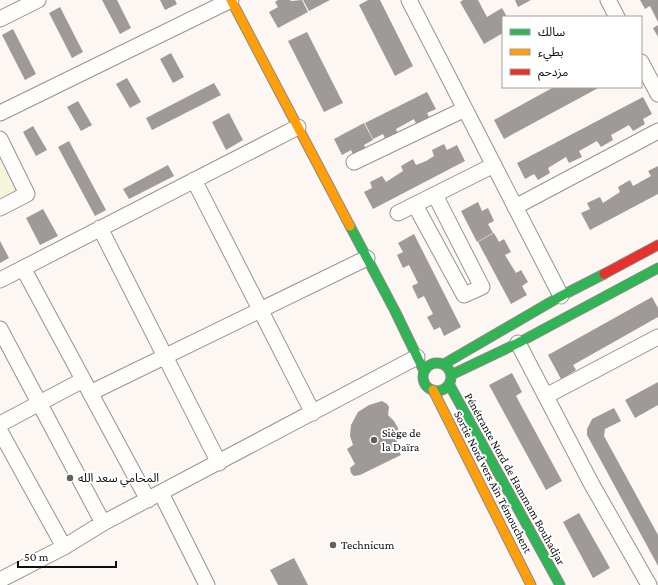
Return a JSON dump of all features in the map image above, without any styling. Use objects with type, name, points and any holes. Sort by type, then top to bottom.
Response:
[{"type":"main road","points":[[231,0],[395,311],[422,351],[450,371],[450,380]]},
{"type":"main road","points":[[424,371],[430,364],[439,364],[561,296],[658,245]]},
{"type":"main road","points":[[395,311],[422,351],[424,383],[433,390],[442,390],[450,380],[658,268]]},
{"type":"main road","name":"Pénétrante Nord de Hammam Bouhadjar","points":[[450,380],[560,585]]},
{"type":"main road","name":"Sortie Nord vers Aïn Témouchent","points":[[433,390],[531,585]]},
{"type":"street","points":[[0,19],[38,0]]},
{"type":"street","points":[[0,114],[231,0]]},
{"type":"street","points":[[409,0],[561,296]]},
{"type":"street","points":[[608,0],[616,16]]},
{"type":"street","points":[[642,64],[658,94]]},
{"type":"street","points":[[354,162],[465,109]]},
{"type":"street","points":[[0,280],[298,127]]},
{"type":"street","points":[[515,207],[658,131]]},
{"type":"street","points":[[0,139],[27,194],[0,208]]},
{"type":"street","points":[[398,213],[494,165]]},
{"type":"street","points":[[194,180],[313,413]]},
{"type":"street","points":[[415,205],[464,295],[482,287],[435,195]]},
{"type":"street","points":[[100,228],[219,463]]},
{"type":"street","points":[[0,424],[40,404],[166,356],[367,258]]},
{"type":"street","points":[[23,268],[148,500]]},
{"type":"street","points":[[0,329],[103,523]]},
{"type":"street","points":[[546,396],[658,337]]},
{"type":"street","points":[[518,343],[591,483],[649,585]]},
{"type":"street","points":[[0,580],[64,547],[103,523],[313,413],[422,351]]},
{"type":"street","points":[[0,431],[64,547]]},
{"type":"street","points":[[161,493],[207,585]]},
{"type":"green space","points":[[0,147],[20,188],[0,198]]},
{"type":"building","points":[[102,0],[117,0],[131,28],[120,34]]},
{"type":"building","points":[[160,0],[175,0],[177,4],[165,10]]},
{"type":"building","points":[[278,0],[302,0],[308,12],[278,28],[269,12],[278,7],[275,2]]},
{"type":"building","points":[[303,0],[330,0],[309,11]]},
{"type":"building","points":[[368,0],[380,0],[413,66],[395,76],[359,5]]},
{"type":"building","points":[[463,0],[478,0],[487,17],[502,8],[506,16],[502,16],[502,34],[484,44],[460,2]]},
{"type":"building","points":[[515,0],[531,0],[518,7]]},
{"type":"building","points":[[640,0],[658,0],[658,22],[650,6],[645,9]]},
{"type":"building","points":[[60,7],[83,52],[72,58],[49,13]]},
{"type":"building","points":[[658,25],[658,37],[653,28]]},
{"type":"building","points":[[13,29],[36,74],[25,80],[2,35]]},
{"type":"building","points":[[307,32],[343,103],[324,112],[288,41]]},
{"type":"building","points":[[171,53],[184,77],[173,83],[160,59]]},
{"type":"building","points":[[127,78],[141,102],[130,108],[116,84]]},
{"type":"building","points":[[214,83],[221,95],[152,130],[146,118]]},
{"type":"building","points":[[552,88],[598,88],[504,139],[494,120]]},
{"type":"building","points":[[427,92],[436,109],[427,113],[430,119],[417,126],[414,119],[396,129],[398,134],[386,141],[383,134],[373,139],[365,123]]},
{"type":"building","points":[[643,97],[652,114],[643,119],[645,124],[633,131],[629,125],[611,135],[613,140],[601,147],[597,141],[579,151],[582,157],[569,163],[566,157],[548,168],[550,173],[538,180],[534,174],[525,179],[517,163]]},
{"type":"building","points":[[78,101],[92,125],[81,131],[67,107]]},
{"type":"building","points":[[229,113],[243,140],[226,150],[212,122]]},
{"type":"building","points":[[364,123],[373,140],[364,145],[367,150],[354,157],[351,150],[342,155],[334,139]]},
{"type":"building","points":[[33,126],[47,150],[36,156],[23,132]]},
{"type":"building","points":[[69,141],[106,210],[95,216],[58,147]]},
{"type":"building","points":[[444,144],[447,150],[457,145],[465,161],[373,209],[364,192],[372,188],[370,182],[382,176],[386,182],[403,171],[401,166],[413,159],[416,165],[426,161],[434,156],[432,150]]},
{"type":"building","points":[[168,165],[174,176],[129,199],[123,189]]},
{"type":"building","points":[[658,166],[658,194],[590,230],[581,213],[590,209],[587,203],[600,197],[603,203],[620,192],[618,187],[630,180],[633,186],[651,176],[648,171]]},
{"type":"building","points":[[478,202],[482,211],[488,208],[494,221],[488,224],[493,233],[477,242],[461,211]]},
{"type":"building","points":[[43,209],[58,236],[40,245],[26,218]]},
{"type":"building","points":[[494,233],[499,242],[504,239],[511,252],[505,255],[516,273],[521,270],[528,282],[522,286],[527,295],[511,304],[478,242]]},
{"type":"building","points":[[414,234],[461,327],[444,336],[440,327],[434,330],[427,317],[433,314],[424,296],[418,299],[412,286],[418,283],[409,265],[403,268],[397,255],[403,252],[398,243]]},
{"type":"building","points":[[0,241],[9,258],[0,263]]},
{"type":"building","points":[[652,297],[658,308],[658,317],[573,365],[576,370],[561,379],[548,355]]},
{"type":"building","points":[[512,373],[522,392],[516,396],[562,481],[546,490],[489,385]]},
{"type":"building","points":[[658,382],[658,405],[635,418],[625,400]]},
{"type":"building","name":"Siège de la Daïra","points":[[382,401],[389,407],[388,415],[398,428],[399,436],[396,444],[401,455],[360,475],[354,476],[351,473],[350,468],[355,464],[347,449],[353,445],[350,436],[351,425],[358,412],[369,405]]},
{"type":"building","points":[[614,408],[621,421],[605,429],[604,436],[658,535],[658,566],[587,435],[587,429],[592,419]]},
{"type":"building","points":[[579,513],[610,568],[593,578],[563,522]]},
{"type":"building","points":[[294,558],[308,585],[278,585],[270,570]]},
{"type":"traffic: fast","points":[[350,226],[395,311],[424,371]]},
{"type":"traffic: fast","points":[[451,375],[518,343],[658,268]]},
{"type":"traffic: fast","points":[[444,364],[561,296],[604,274]]},
{"type":"traffic: fast","points":[[437,363],[447,367],[451,377],[447,387],[437,391],[427,387],[423,377],[427,367],[437,363]]},
{"type":"traffic: fast","points":[[449,384],[560,585]]},
{"type":"traffic: slow","points":[[231,0],[350,226]]},
{"type":"traffic: slow","points":[[433,390],[531,585]]},
{"type":"traffic: jam","points":[[604,274],[658,245]]},
{"type":"place","name":"Siège de la Daïra","points":[[374,440]]},
{"type":"place","name":"المحامي سعد الله","points":[[70,478]]},
{"type":"place","name":"Technicum","points":[[333,545]]}]
